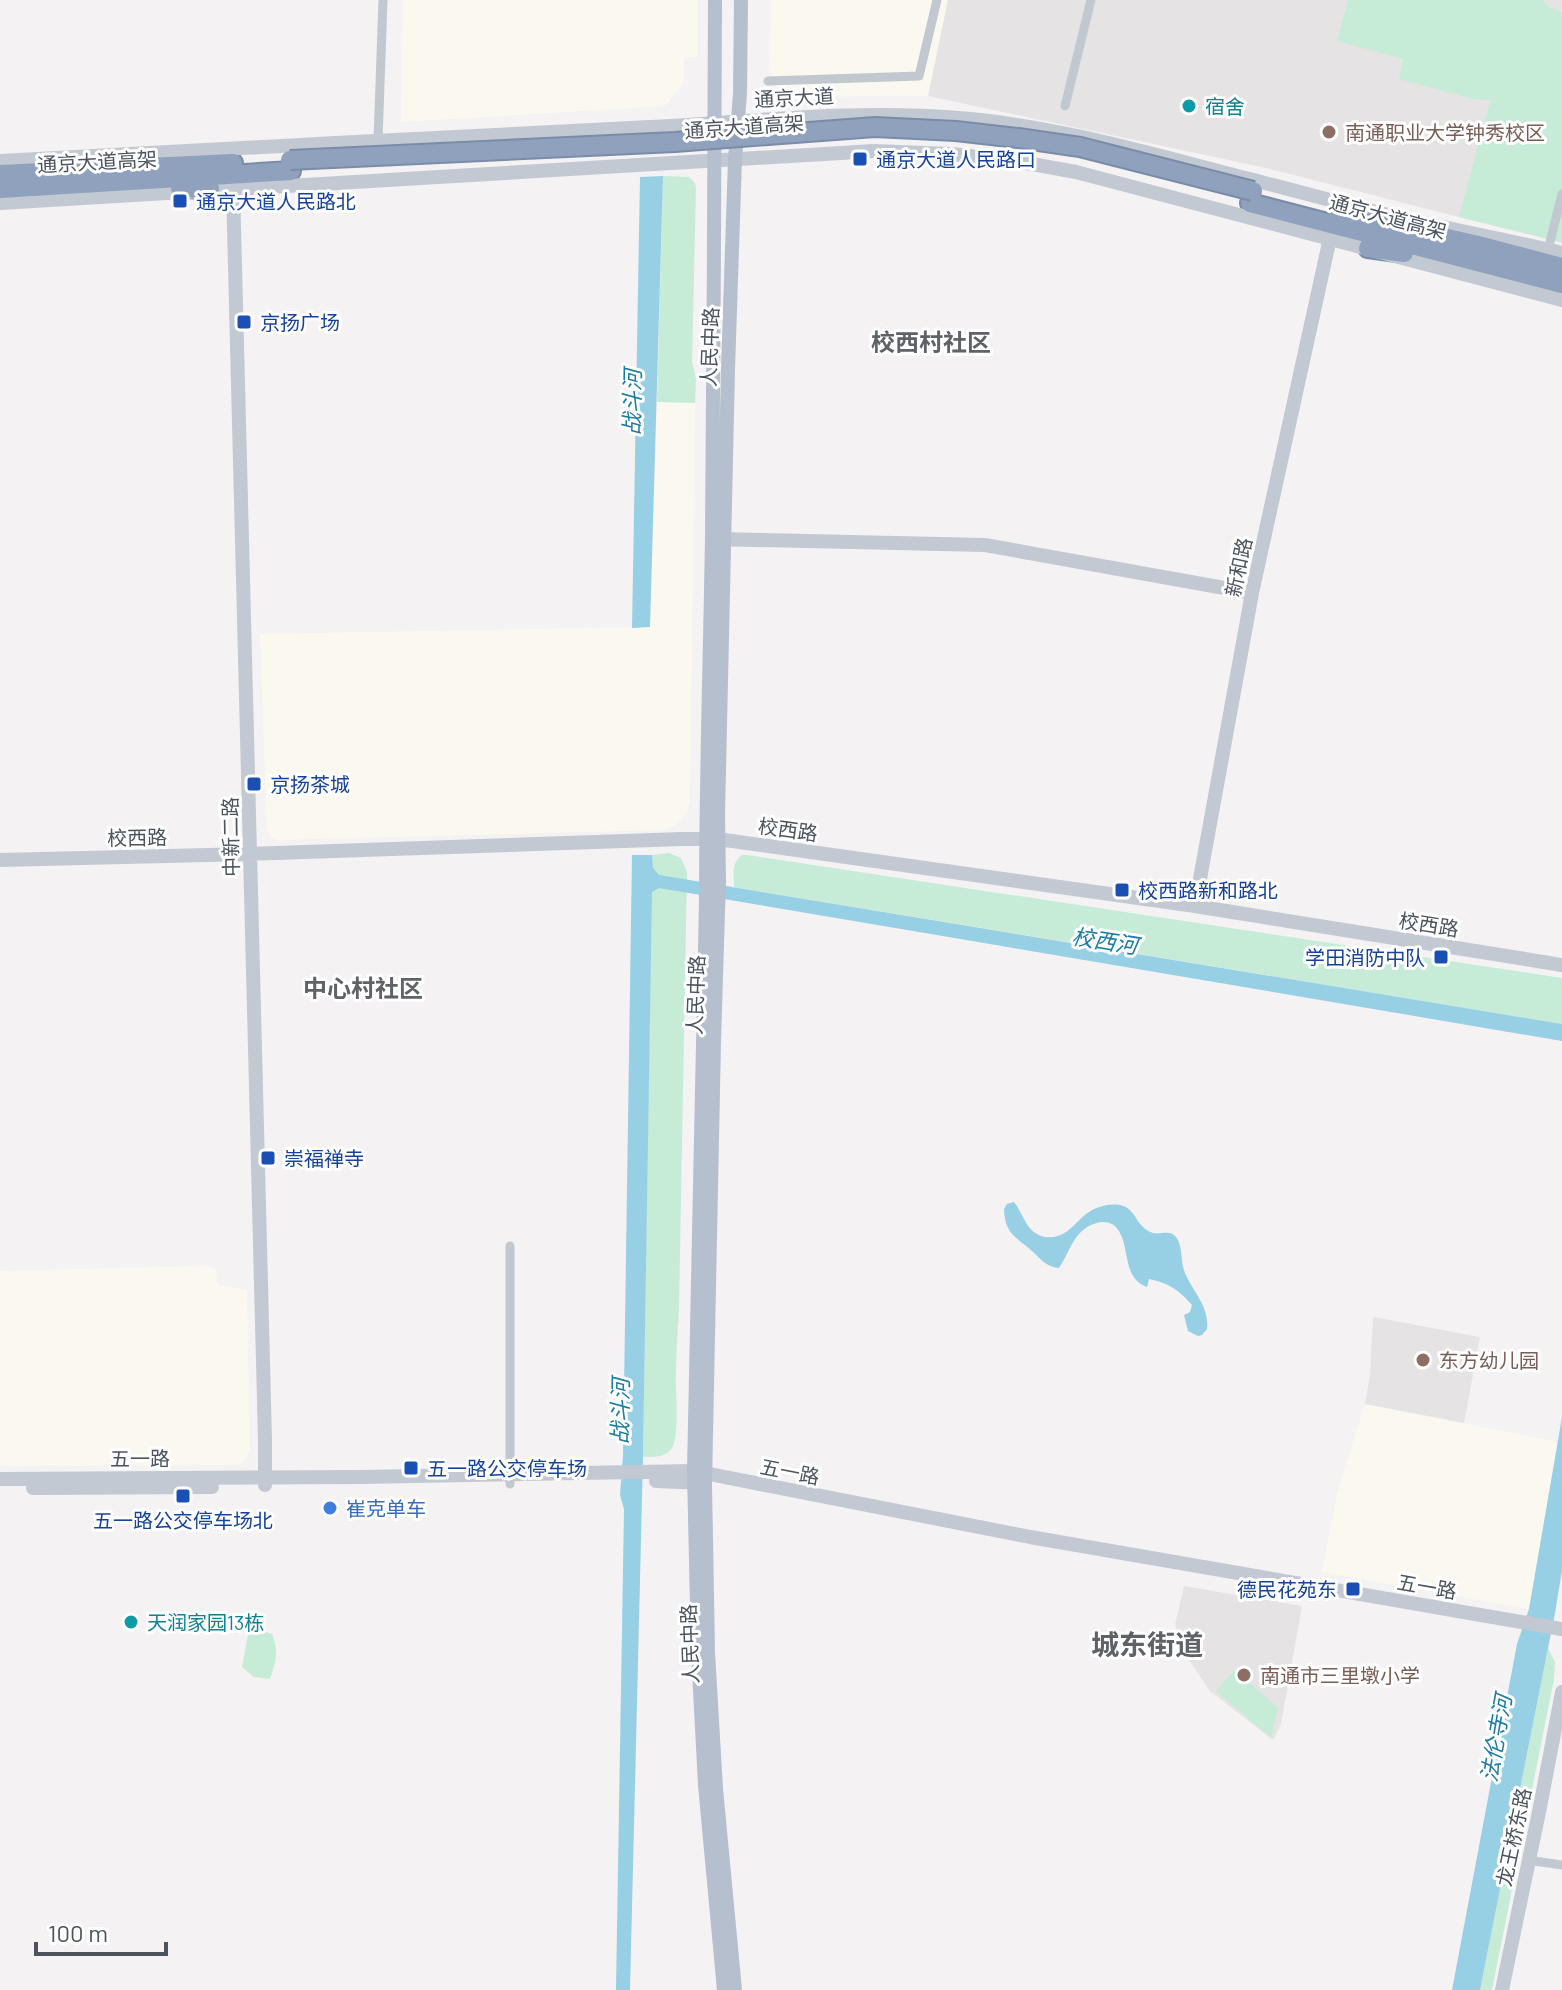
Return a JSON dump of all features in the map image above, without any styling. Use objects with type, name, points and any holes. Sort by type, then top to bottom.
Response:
[{"type":"highway","name":"通京大道高架","points":[[0,189],[70,178],[291,166],[676,152],[877,139],[955,142],[1062,157],[1252,197],[1478,254]]},
{"type":"highway","points":[[70,178],[206,151]]},
{"type":"highway","name":"通京大道高架","points":[[0,174],[70,178]]},
{"type":"highway","points":[[70,178],[210,189]]},
{"type":"highway","points":[[1374,211],[1478,254],[1562,284]]},
{"type":"highway","points":[[1368,248],[1478,254],[1562,267]]},
{"type":"main road","name":"人民中路","points":[[715,0],[718,539],[698,1652],[702,1741],[724,1990]]},
{"type":"main road","name":"人民中路","points":[[718,539],[727,399],[741,0]]},
{"type":"main road","name":"人民中路","points":[[700,1478],[716,1789],[735,1990]]},
{"type":"street","points":[[378,140],[383,0]]},
{"type":"street","points":[[768,81],[919,76],[937,0]]},
{"type":"street","points":[[1065,106],[1091,0]]},
{"type":"street","name":"通京大道","points":[[0,161],[877,114],[958,118],[1081,137],[1374,211],[1555,252]]},
{"type":"street","points":[[815,117],[804,126],[799,138],[804,149],[816,154]]},
{"type":"street","points":[[0,203],[874,151],[951,154],[1076,172],[1562,300]]},
{"type":"street","name":"中新二路","points":[[233,188],[265,1481]]},
{"type":"street","points":[[1555,252],[1562,194]]},
{"type":"street","name":"新和路","points":[[1195,906],[1252,593],[1330,238]]},
{"type":"street","points":[[718,539],[985,545],[1252,593]]},
{"type":"street","name":"校西路","points":[[0,860],[712,839],[1195,906],[1562,965]]},
{"type":"street","points":[[510,1246],[510,1484]]},
{"type":"street","name":"五一路","points":[[0,1479],[510,1484],[620,1476]]},
{"type":"street","name":"五一路","points":[[0,1488],[361,1477],[700,1478],[1557,1633]]},
{"type":"street","name":"龙王桥东路","points":[[1502,1990],[1562,1692]]},
{"type":"street","points":[[1528,1860],[1562,1865]]},
{"type":"shaded area","points":[[403,0],[698,0],[698,57],[684,57],[684,83],[665,106],[401,122]]},
{"type":"shaded area","points":[[771,0],[948,0],[928,96],[777,97],[770,67]]},
{"type":"shaded area","name":"南通职业大学钟秀校区","points":[[948,0],[1562,0],[1562,243],[1266,168],[928,96]]},
{"type":"shaded area","points":[[657,402],[695,403],[690,801],[687,812],[676,825],[663,830],[277,840],[271,837],[267,832],[260,634],[650,627]]},
{"type":"shaded area","points":[[207,1266],[216,1271],[218,1285],[247,1290],[250,1451],[245,1460],[238,1465],[0,1466],[0,1271]]},
{"type":"shaded area","name":"东方幼儿园","points":[[1373,1317],[1480,1337],[1464,1423],[1365,1404]]},
{"type":"shaded area","points":[[1365,1404],[1558,1442],[1529,1609],[1322,1572],[1337,1493]]},
{"type":"shaded area","name":"南通市三里墩小学","points":[[1184,1586],[1302,1606],[1281,1724],[1273,1740],[1210,1691],[1189,1660],[1175,1625]]},
{"type":"green space","points":[[1348,0],[1542,0],[1549,7],[1562,12],[1562,242],[1459,217],[1492,100],[1473,99],[1399,79],[1403,59],[1337,41]]},
{"type":"green space","points":[[663,176],[689,177],[696,188],[692,362],[696,379],[695,403],[657,402]]},
{"type":"green space","points":[[669,853],[681,858],[687,872],[677,1423],[672,1448],[666,1454],[643,1457],[652,855]]},
{"type":"green space","points":[[742,855],[1562,978],[1562,1024],[734,887],[735,865]]},
{"type":"green space","points":[[261,1630],[272,1634],[276,1651],[270,1679],[254,1677],[242,1667],[248,1635]]},
{"type":"green space","points":[[1548,1648],[1555,1662],[1554,1679],[1492,1990],[1480,1990]]},
{"type":"green space","points":[[1234,1670],[1278,1707],[1271,1738],[1216,1691]]},
{"type":"water","points":[[663,176],[650,627],[632,628],[640,177]]},
{"type":"water","points":[[632,855],[652,855],[653,868],[659,875],[1562,1024],[1562,1041],[659,888],[652,892],[630,1990],[616,1990],[624,1509],[620,1495]]},
{"type":"water","points":[[1014,1202],[1030,1228],[1046,1237],[1063,1234],[1094,1209],[1115,1205],[1129,1209],[1153,1233],[1174,1235],[1186,1275],[1205,1312],[1207,1329],[1198,1336],[1188,1331],[1184,1315],[1190,1312],[1192,1305],[1178,1291],[1149,1279],[1147,1287],[1139,1283],[1128,1264],[1123,1240],[1116,1227],[1099,1222],[1082,1231],[1059,1268],[1054,1267],[1044,1262],[1009,1229],[1004,1209]]},
{"type":"water","points":[[1562,1417],[1562,1570],[1555,1613],[1480,1990],[1452,1990],[1517,1644],[1529,1609]]},
{"type":"place","name":"宿舍","points":[[1189,106]]},
{"type":"place","name":"南通职业大学钟秀校区","points":[[1329,132]]},
{"type":"place","name":"通京大道人民路口","points":[[860,159]]},
{"type":"place","name":"通京大道人民路北","points":[[180,201]]},
{"type":"place","name":"京扬广场","points":[[244,322]]},
{"type":"place","name":"京扬茶城","points":[[254,784]]},
{"type":"place","name":"校西路新和路北","points":[[1122,890]]},
{"type":"place","name":"学田消防中队","points":[[1441,957]]},
{"type":"place","name":"崇福禅寺","points":[[268,1158]]},
{"type":"place","name":"东方幼儿园","points":[[1423,1360]]},
{"type":"place","name":"五一路公交停车场","points":[[411,1468]]},
{"type":"place","name":"五一路公交停车场北","points":[[183,1496]]},
{"type":"place","name":"崔克单车","points":[[330,1508]]},
{"type":"place","name":"德民花苑东","points":[[1353,1589]]},
{"type":"place","name":"天润家园13栋","points":[[131,1622]]},
{"type":"place","name":"南通市三里墩小学","points":[[1244,1675]]},
{"type":"district","name":"校西村社区","points":[[931,341]]},
{"type":"district","name":"中心村社区","points":[[363,987]]},
{"type":"district","name":"城东街道","points":[[1147,1644]]},
{"type":"water label","name":"战斗河","points":[[631,402]]},
{"type":"water label","name":"校西河","points":[[1105,940]]},
{"type":"water label","name":"战斗河","points":[[619,1411]]},
{"type":"water label","name":"法伦寺河","points":[[1495,1738]]}]
